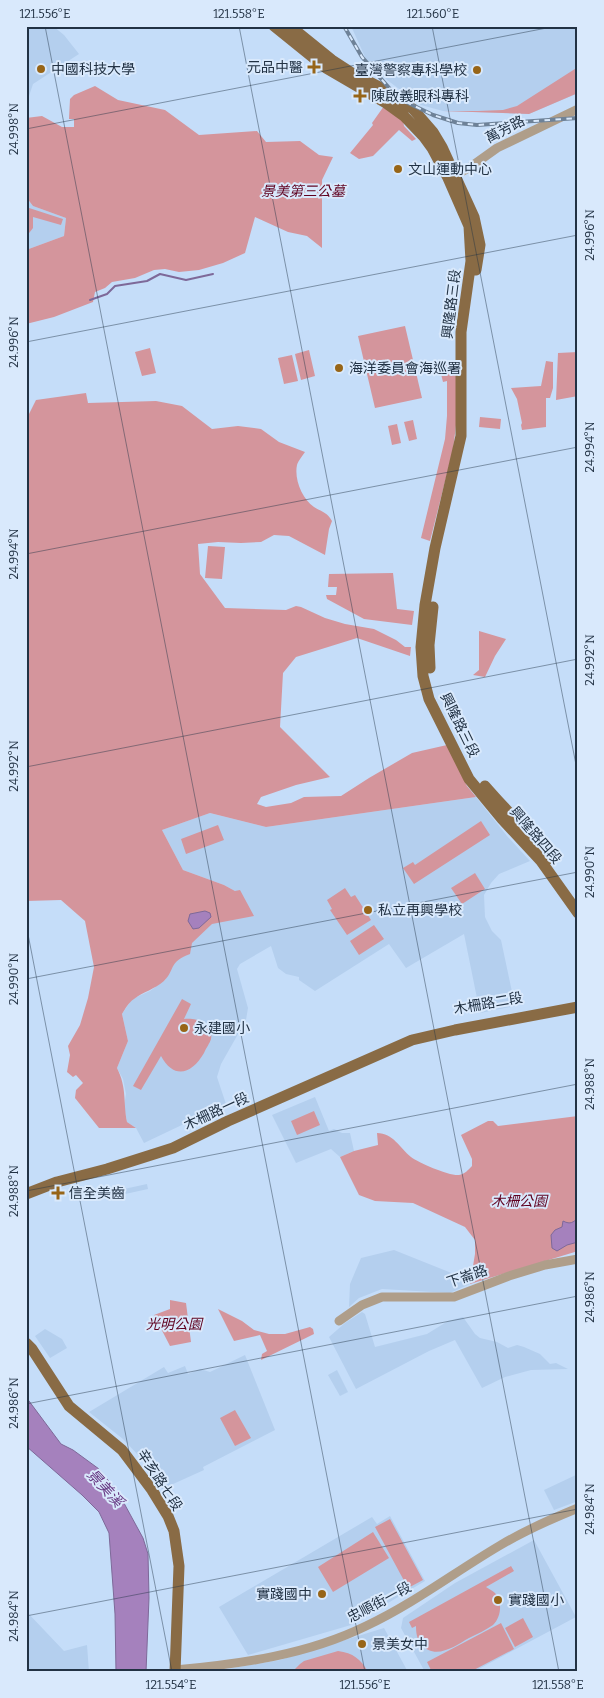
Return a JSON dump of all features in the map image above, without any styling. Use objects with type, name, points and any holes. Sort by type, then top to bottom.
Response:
[{"type":"main road","name":"興隆路三段","points":[[274,26],[326,68],[386,103],[404,116],[424,137],[452,177]]},
{"type":"main road","name":"興隆路三段","points":[[290,26],[332,60],[385,90],[413,109],[433,132],[452,177],[469,226],[471,261],[461,332],[462,421],[457,456],[435,548],[420,647],[423,676],[429,699],[472,776]]},
{"type":"main road","name":"興隆路四段","points":[[472,776],[531,836],[578,901]]},
{"type":"main road","name":"興隆路四段","points":[[472,776],[502,819],[541,860],[578,913]]},
{"type":"main road","name":"木柵路二段","points":[[408,1038],[426,1030],[462,1022],[578,1001]]},
{"type":"main road","name":"木柵路二段","points":[[408,1038],[578,1007]]},
{"type":"main road","name":"木柵路一段","points":[[26,1186],[54,1175],[118,1159],[170,1142],[218,1119],[408,1038]]},
{"type":"main road","name":"木柵路一段","points":[[26,1194],[57,1182],[107,1169],[173,1148],[408,1038]]},
{"type":"main road","name":"辛亥路七段","points":[[26,1343],[32,1349],[69,1406],[122,1450],[152,1490],[168,1516],[174,1531],[179,1566],[175,1671]]},
{"type":"street","name":"萬芳路","points":[[452,177],[469,168],[497,148],[578,110]]},
{"type":"street","name":"下崙路","points":[[339,1321],[362,1305],[382,1297],[454,1297],[545,1265],[578,1259]]},
{"type":"street","name":"忠順街一段","points":[[175,1671],[266,1658],[343,1636],[384,1617],[517,1536],[578,1508]]},
{"type":"shaded area","name":"中國科技大學","points":[[26,26],[53,26],[64,35],[79,54],[33,84],[26,105]]},
{"type":"shaded area","name":"臺灣警察專科學校","points":[[351,26],[578,26],[578,93],[529,114],[443,111],[421,105],[387,80],[366,59]]},
{"type":"shaded area","points":[[26,197],[33,206],[66,218],[64,236],[26,250]]},
{"type":"shaded area","name":"私立再興學校","points":[[476,797],[530,861],[499,874],[484,895],[485,917],[492,931],[501,940],[515,1006],[480,1013],[464,934],[406,968],[389,944],[315,991],[299,980],[299,977],[286,974],[278,968],[271,946],[240,964],[237,969],[248,1008],[246,1020],[221,1064],[217,1077],[226,1104],[144,1143],[136,1128],[127,1122],[124,1106],[126,1094],[123,1079],[117,1068],[128,1041],[122,1014],[132,999],[150,991],[165,980],[173,965],[235,891],[183,870],[162,830],[210,813],[266,827]]},
{"type":"shaded area","points":[[315,1097],[329,1131],[334,1129],[342,1133],[350,1133],[354,1151],[340,1157],[331,1149],[296,1163],[272,1115]]},
{"type":"shaded area","points":[[147,1184],[148,1189],[116,1196],[115,1191]]},
{"type":"shaded area","points":[[394,1250],[454,1274],[470,1284],[450,1293],[382,1289],[359,1298],[349,1307],[350,1284],[361,1258]]},
{"type":"shaded area","points":[[362,1312],[365,1314],[375,1347],[427,1334],[448,1321],[463,1317],[480,1338],[497,1342],[508,1348],[517,1345],[524,1347],[540,1354],[550,1364],[556,1363],[568,1369],[531,1370],[505,1377],[482,1388],[455,1340],[429,1351],[356,1389],[329,1337]]},
{"type":"shaded area","points":[[45,1329],[62,1339],[67,1348],[50,1358],[35,1336]]},
{"type":"shaded area","points":[[245,1355],[275,1430],[203,1467],[204,1470],[162,1489],[138,1455],[123,1439],[89,1412],[164,1367],[168,1373],[185,1366],[188,1374],[200,1369],[210,1372]]},
{"type":"shaded area","points":[[337,1370],[348,1392],[340,1396],[328,1375]]},
{"type":"shaded area","points":[[578,1474],[578,1501],[554,1510],[544,1490]]},
{"type":"shaded area","name":"實踐國中","points":[[390,1516],[425,1581],[351,1625],[248,1655],[219,1607],[372,1517],[377,1524]]},
{"type":"shaded area","name":"實踐國小","points":[[534,1540],[576,1617],[473,1672],[425,1672],[401,1628],[403,1618],[455,1583]]},
{"type":"shaded area","points":[[26,1611],[64,1651],[87,1645],[89,1672],[26,1672]]},
{"type":"shaded area","name":"景美女中","points":[[384,1628],[408,1672],[210,1672],[280,1660]]},
{"type":"green space","points":[[578,67],[578,93],[529,114],[443,111],[503,110],[517,106]]},
{"type":"green space","name":"景美第三公墓","points":[[95,86],[118,100],[165,110],[199,135],[257,131],[266,142],[300,141],[319,155],[333,157],[322,180],[322,248],[307,236],[288,232],[255,217],[245,253],[223,263],[199,270],[179,272],[165,269],[154,270],[135,278],[112,282],[105,288],[95,292],[93,302],[54,317],[26,324],[26,250],[64,236],[66,218],[33,206],[26,197],[26,118],[42,116],[62,127],[74,127],[74,119],[69,119],[70,99],[74,95]]},
{"type":"green space","points":[[384,106],[403,120],[404,126],[416,139],[412,141],[399,130],[373,156],[359,159],[350,153],[373,125],[372,123]]},
{"type":"green space","points":[[26,207],[63,219],[61,225],[33,217],[33,228],[26,237]]},
{"type":"green space","points":[[405,326],[422,398],[375,408],[358,336]]},
{"type":"green space","points":[[150,348],[156,373],[142,376],[135,352]]},
{"type":"green space","points":[[309,350],[315,376],[301,380],[295,354]]},
{"type":"green space","points":[[578,352],[578,396],[556,400],[558,353]]},
{"type":"green space","points":[[292,355],[298,381],[284,384],[278,358]]},
{"type":"green space","points":[[546,361],[553,362],[553,388],[550,398],[546,398],[546,427],[522,430],[517,399],[511,388],[541,386]]},
{"type":"green space","points":[[446,365],[451,367],[456,376],[456,425],[453,450],[430,541],[421,538],[445,439],[447,381],[443,382],[439,366]]},
{"type":"green space","points":[[86,393],[88,403],[156,401],[182,406],[212,429],[238,426],[261,429],[279,442],[305,452],[299,460],[296,470],[300,488],[306,499],[332,521],[325,555],[289,536],[274,535],[261,542],[198,544],[200,574],[225,608],[286,610],[296,606],[301,607],[325,618],[374,629],[396,640],[405,647],[411,647],[410,656],[357,638],[296,657],[283,673],[280,727],[330,777],[296,785],[261,797],[257,804],[266,807],[291,803],[304,797],[341,796],[412,753],[447,745],[467,786],[476,797],[266,827],[210,813],[162,830],[183,870],[235,891],[240,890],[254,916],[212,924],[192,943],[190,954],[175,963],[164,981],[132,1000],[122,1014],[128,1041],[117,1068],[124,1088],[127,1122],[136,1128],[99,1128],[75,1098],[76,1090],[83,1083],[76,1075],[73,1077],[67,1072],[70,1055],[68,1046],[80,1025],[94,967],[85,921],[61,900],[26,901],[26,420],[36,400]]},
{"type":"green space","points":[[480,417],[501,419],[500,429],[479,427]]},
{"type":"green space","points":[[413,420],[417,439],[409,441],[404,422]]},
{"type":"green space","points":[[397,424],[401,443],[392,445],[388,426]]},
{"type":"green space","points":[[208,546],[225,547],[222,579],[205,578]]},
{"type":"green space","points":[[393,573],[397,609],[414,611],[412,625],[364,619],[327,599],[326,595],[336,595],[337,587],[328,587],[329,574]]},
{"type":"green space","points":[[479,631],[506,639],[485,677],[473,675],[479,670]]},
{"type":"green space","points":[[481,821],[490,835],[414,884],[403,868],[413,862],[415,865]]},
{"type":"green space","points":[[218,825],[224,840],[186,854],[181,839]]},
{"type":"green space","points":[[475,873],[485,889],[462,904],[451,888]]},
{"type":"green space","points":[[345,888],[351,897],[355,895],[371,920],[347,935],[330,910],[332,909],[327,900]]},
{"type":"green space","points":[[374,925],[384,939],[359,955],[350,941]]},
{"type":"green space","points":[[182,999],[191,1004],[184,1019],[198,1020],[210,1029],[211,1039],[204,1053],[194,1066],[189,1070],[183,1071],[172,1069],[161,1056],[141,1090],[133,1086]]},
{"type":"green space","points":[[314,1111],[320,1125],[297,1135],[291,1121]]},
{"type":"green space","name":"木柵公園","points":[[578,1116],[578,1251],[470,1284],[475,1254],[475,1240],[465,1227],[413,1203],[375,1201],[359,1195],[340,1157],[354,1151],[378,1145],[377,1133],[388,1135],[415,1160],[427,1166],[459,1175],[465,1173],[472,1166],[472,1159],[461,1135],[488,1121],[493,1121],[498,1126]]},
{"type":"green space","name":"光明公園","points":[[170,1300],[186,1303],[191,1342],[170,1346],[154,1315],[170,1309]]},
{"type":"green space","points":[[218,1309],[242,1321],[254,1330],[269,1334],[285,1334],[310,1327],[313,1329],[314,1334],[261,1360],[262,1354],[267,1351],[260,1335],[234,1341]]},
{"type":"green space","points":[[235,1410],[251,1438],[235,1446],[220,1418]]},
{"type":"green space","points":[[390,1519],[423,1580],[408,1588],[375,1527]]},
{"type":"green space","points":[[373,1532],[389,1558],[333,1592],[318,1567]]},
{"type":"green space","points":[[511,1566],[514,1571],[486,1587],[498,1596],[500,1605],[498,1618],[493,1625],[458,1645],[439,1652],[427,1649],[421,1644],[417,1636],[416,1626],[412,1628],[409,1622]]},
{"type":"green space","points":[[523,1618],[533,1637],[515,1647],[505,1628]]},
{"type":"green space","points":[[501,1623],[514,1649],[470,1672],[432,1672],[427,1662]]},
{"type":"green space","points":[[338,1651],[356,1657],[368,1672],[292,1672],[304,1661]]},
{"type":"water","points":[[205,911],[210,913],[211,917],[199,928],[193,929],[188,921],[190,914]]},
{"type":"water","points":[[578,1218],[578,1242],[567,1245],[557,1251],[552,1248],[551,1235],[555,1230],[562,1227],[563,1221],[570,1223]]},
{"type":"water","name":"景美溪","points":[[26,1397],[61,1444],[73,1450],[99,1469],[119,1494],[143,1538],[148,1554],[149,1598],[146,1672],[116,1672],[115,1614],[109,1533],[99,1512],[26,1446]]},
{"type":"waterway","points":[[90,300],[107,294],[115,286],[147,281],[160,274],[186,280],[213,274]]},
{"type":"railway","points":[[344,26],[362,57],[390,89],[404,101],[433,115],[458,123],[477,125],[578,118]]},
{"type":"place","name":"元品中醫","points":[[314,67]]},
{"type":"place","name":"中國科技大學","points":[[41,69]]},
{"type":"place","name":"臺灣警察專科學校","points":[[477,70]]},
{"type":"place","name":"陳啟義眼科專科","points":[[360,96]]},
{"type":"place","name":"文山運動中心","points":[[398,169]]},
{"type":"place","name":"海洋委員會海巡署","points":[[339,368]]},
{"type":"place","name":"私立再興學校","points":[[368,910]]},
{"type":"place","name":"永建國小","points":[[184,1028]]},
{"type":"place","name":"信全美齒","points":[[58,1193]]},
{"type":"place","name":"實踐國中","points":[[322,1594]]},
{"type":"place","name":"實踐國小","points":[[498,1600]]},
{"type":"place","name":"景美女中","points":[[362,1644]]}]
